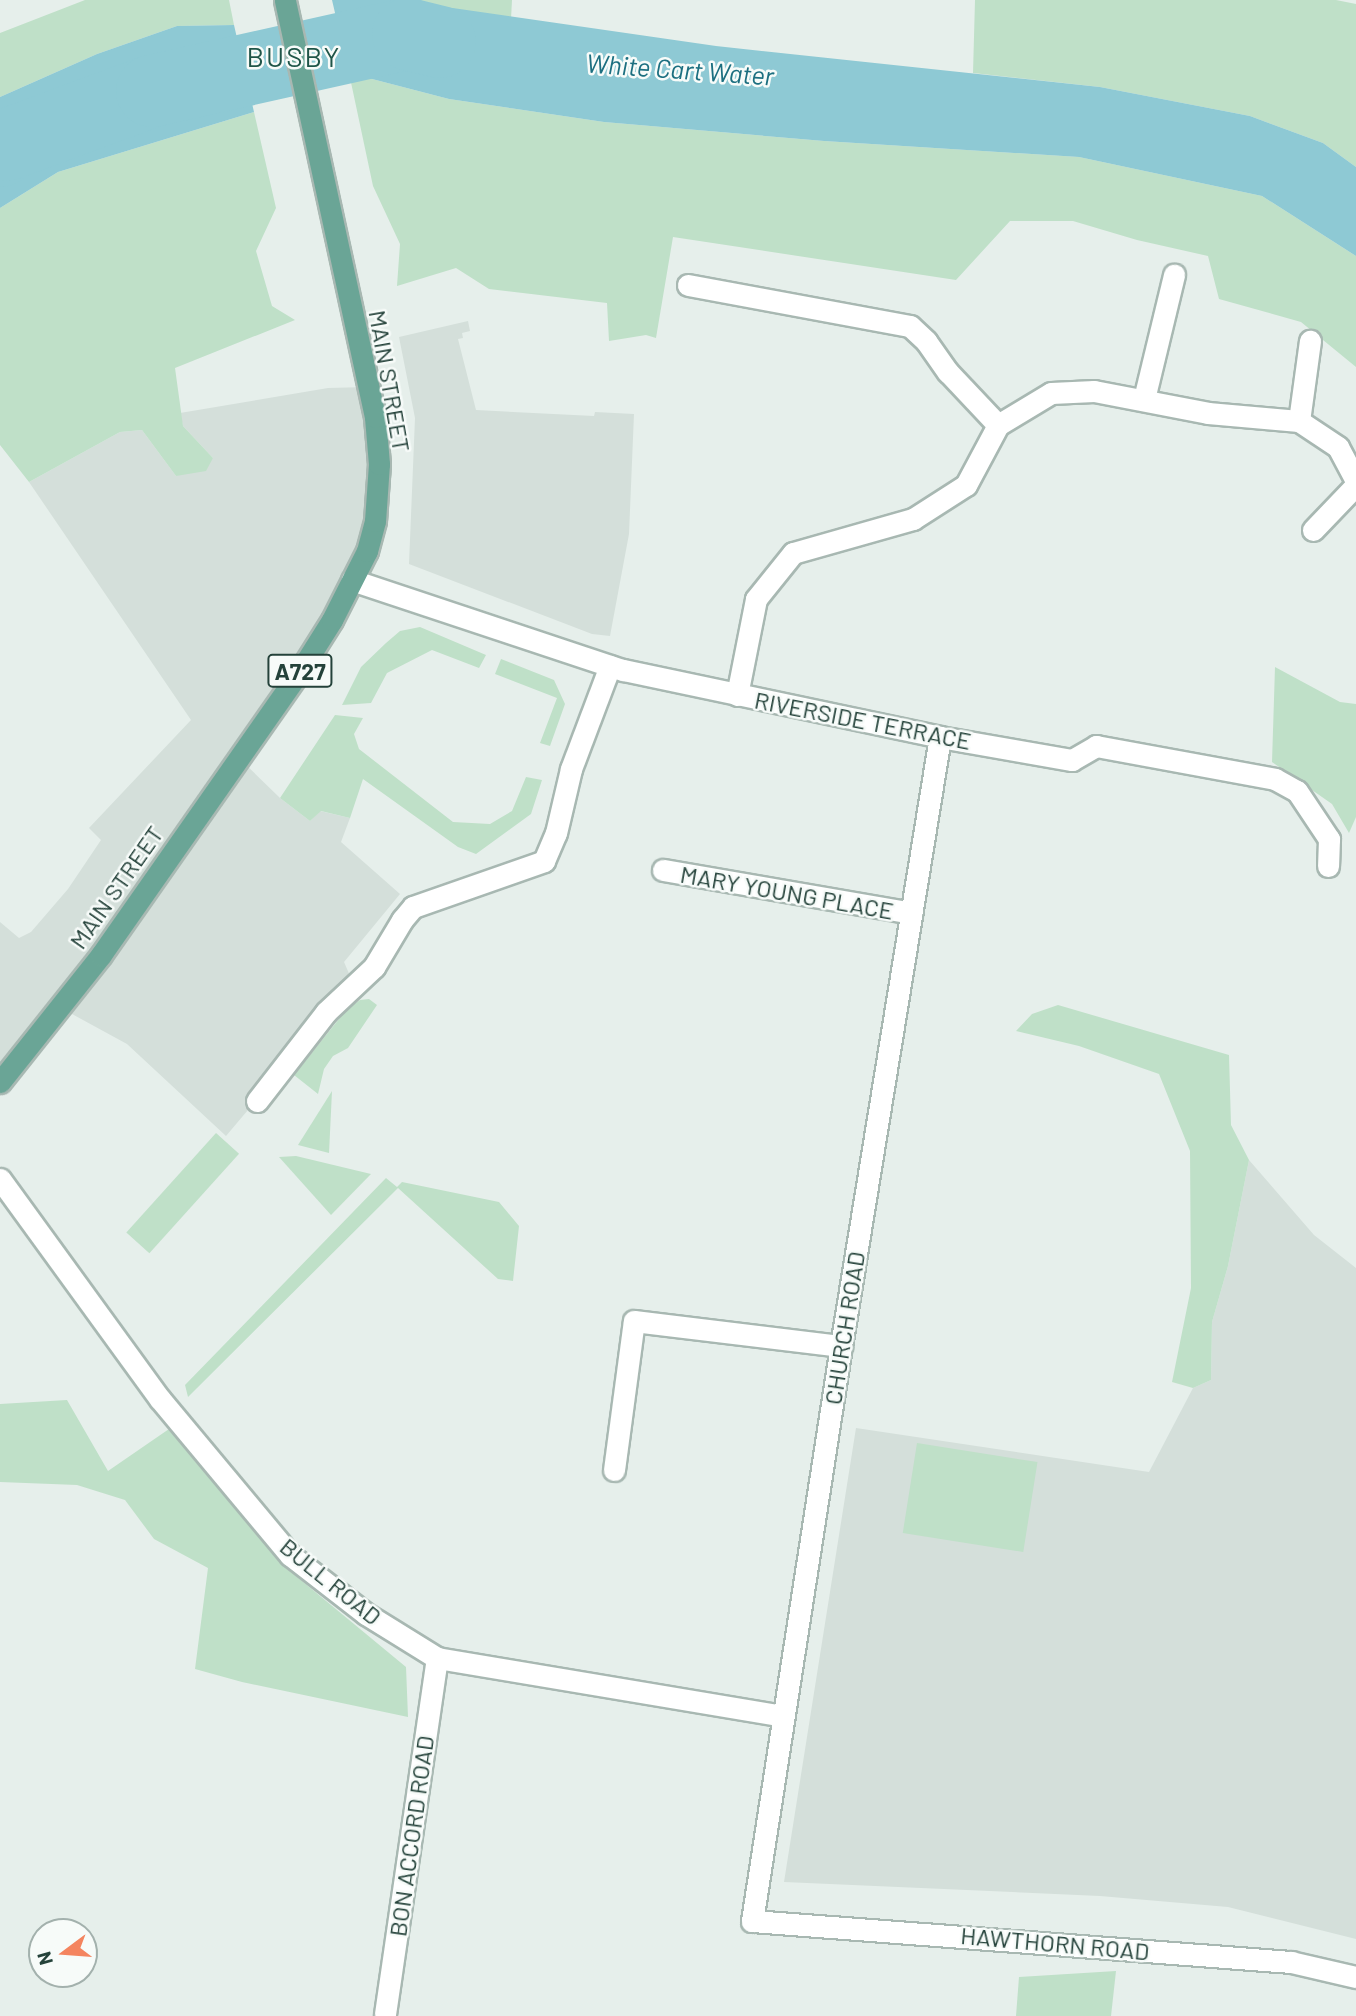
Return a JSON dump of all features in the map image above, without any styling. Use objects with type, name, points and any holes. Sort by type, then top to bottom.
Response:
[{"type":"main road","name":"MAIN STREET","points":[[0,1082],[129,916],[303,666],[332,620],[367,551],[375,521],[379,464],[375,417],[285,0]]},
{"type":"street","points":[[1144,399],[1174,275]]},
{"type":"street","points":[[688,285],[910,326],[926,341],[948,372],[998,425]]},
{"type":"street","points":[[1299,421],[1310,341]]},
{"type":"street","points":[[737,695],[756,599],[793,553],[913,519],[966,485],[998,425],[1051,393],[1094,391],[1208,413],[1299,421],[1338,447],[1356,483],[1313,530]]},
{"type":"street","name":"RIVERSIDE TERRACE","points":[[352,580],[610,666],[737,695],[940,737],[1072,760],[1096,746],[1275,779],[1297,791],[1329,839],[1328,866]]},
{"type":"street","points":[[257,1101],[326,1012],[374,967],[402,920],[413,908],[544,861],[556,834],[571,769],[610,666]]},
{"type":"street","name":"CHURCH ROAD","points":[[752,1921],[782,1716],[940,737]]},
{"type":"street","name":"MARY YOUNG PLACE","points":[[663,870],[911,913]]},
{"type":"street","name":"BULL ROAD","points":[[0,1179],[160,1399],[290,1555],[366,1614],[437,1658],[782,1716]]},
{"type":"street","points":[[614,1470],[634,1321],[841,1346]]},
{"type":"street","name":"BON ACCORD ROAD","points":[[385,2014],[437,1658]]},
{"type":"street","name":"HAWTHORN ROAD","points":[[752,1921],[1291,1962],[1356,1977]]},
{"type":"shaded area","points":[[468,321],[470,331],[462,333],[463,338],[458,339],[476,410],[594,416],[595,412],[634,414],[629,534],[610,636],[592,634],[409,564],[415,418],[399,337]]},
{"type":"shaded area","points":[[367,387],[375,417],[367,551],[239,758],[280,798],[310,821],[320,811],[350,818],[341,842],[400,894],[344,962],[354,985],[226,1136],[127,1044],[61,1008],[0,1082],[0,922],[19,938],[31,932],[68,889],[101,840],[89,828],[191,720],[29,482],[120,432],[142,430],[176,476],[213,458],[183,426],[180,413],[328,388]]},
{"type":"shaded area","points":[[1249,1160],[1314,1235],[1356,1268],[1356,1939],[1228,1907],[1100,1896],[784,1882],[856,1428],[1149,1472],[1193,1388],[1211,1380],[1212,1322],[1228,1266]]},
{"type":"green space","points":[[85,0],[229,0],[234,25],[177,26],[97,54],[0,97],[0,33]]},
{"type":"green space","points":[[397,0],[512,0],[511,19],[483,15]]},
{"type":"green space","points":[[975,0],[1336,0],[1356,4],[1356,167],[1323,143],[1250,116],[1100,87],[973,73]]},
{"type":"green space","points":[[349,73],[449,99],[604,122],[824,141],[1079,157],[1262,196],[1356,256],[1356,367],[1301,322],[1219,299],[1208,256],[1137,240],[1073,221],[1010,221],[956,280],[673,237],[656,338],[646,335],[609,341],[607,303],[489,289],[456,268],[397,286],[400,244],[373,186]]},
{"type":"green space","points":[[254,112],[276,208],[256,251],[272,306],[295,320],[175,368],[183,426],[213,458],[206,471],[176,476],[142,430],[120,432],[29,482],[0,445],[0,208],[58,172]]},
{"type":"green space","points":[[420,627],[486,655],[479,668],[432,650],[387,673],[371,703],[342,705],[361,667],[400,631]]},
{"type":"green space","points":[[501,659],[554,680],[565,704],[550,746],[540,743],[557,698],[495,674]]},
{"type":"green space","points":[[1275,667],[1340,702],[1356,704],[1356,817],[1349,833],[1332,804],[1272,762]]},
{"type":"green space","points":[[335,715],[363,718],[354,734],[359,749],[453,822],[490,824],[512,811],[526,777],[542,780],[531,814],[476,854],[458,847],[363,779],[350,818],[321,811],[310,821],[280,798]]},
{"type":"green space","points":[[369,999],[377,1005],[348,1048],[333,1056],[324,1069],[318,1094],[294,1075],[347,1009],[360,1000]]},
{"type":"green space","points":[[1058,1005],[1229,1055],[1231,1125],[1249,1160],[1228,1266],[1212,1322],[1211,1380],[1193,1388],[1172,1382],[1191,1288],[1190,1151],[1159,1074],[1079,1046],[1016,1031],[1032,1014]]},
{"type":"green space","points":[[332,1091],[329,1153],[298,1145]]},
{"type":"green space","points":[[216,1133],[239,1154],[149,1253],[126,1233]]},
{"type":"green space","points":[[296,1156],[371,1174],[331,1215],[279,1157]]},
{"type":"green space","points":[[386,1178],[397,1187],[402,1182],[499,1202],[519,1226],[513,1281],[498,1279],[398,1188],[188,1397],[185,1385]]},
{"type":"green space","points":[[67,1400],[108,1471],[169,1429],[285,1567],[406,1667],[408,1717],[242,1682],[195,1669],[208,1568],[154,1539],[125,1500],[77,1485],[0,1482],[0,1404]]},
{"type":"green space","points":[[917,1443],[1037,1462],[1023,1552],[903,1533]]},
{"type":"green space","points":[[1116,1971],[1111,2016],[1016,2016],[1019,1977]]},
{"type":"water","points":[[332,0],[397,0],[716,46],[1100,87],[1250,116],[1323,143],[1356,167],[1356,256],[1262,196],[1079,157],[824,141],[604,122],[449,99],[349,73]]},
{"type":"water","points":[[234,25],[254,112],[58,172],[0,208],[0,97],[97,54],[177,26]]},
{"type":"waterway","name":"White Cart Water","points":[[0,151],[6,145],[152,91],[408,34],[440,42]]},
{"type":"district","name":"BUSBY","points":[[294,56]]}]
